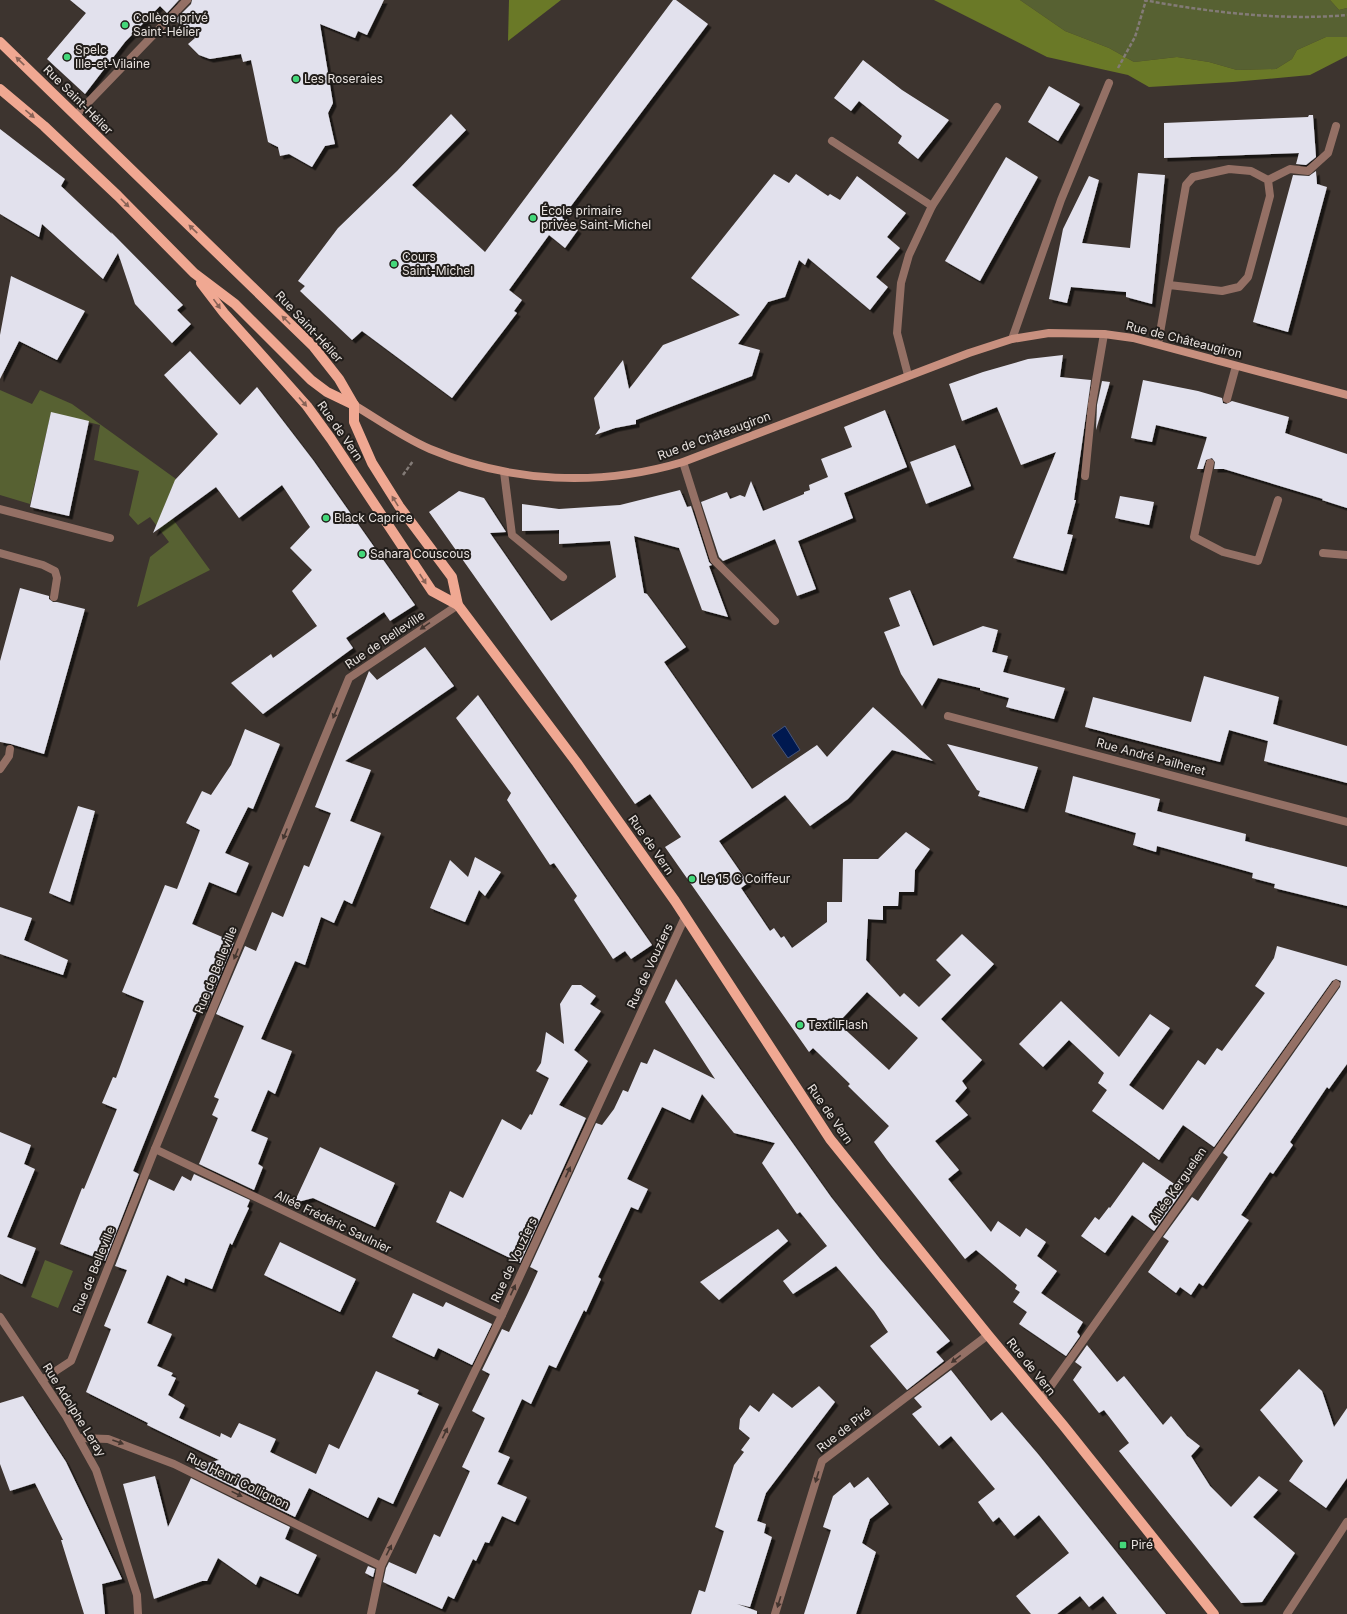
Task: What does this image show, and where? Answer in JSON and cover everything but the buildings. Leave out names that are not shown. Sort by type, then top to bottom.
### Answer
[{"type":"main road","name":"Rue Saint-Hélier","points":[[0,42],[76,115],[97,138],[313,346],[339,379],[354,405]]},
{"type":"main road","points":[[0,89],[44,126],[106,185],[194,273],[235,304],[311,380],[327,392],[354,405]]},
{"type":"main road","name":"Rue de Vern","points":[[194,273],[224,313],[307,406],[331,439],[432,591],[458,605],[577,763],[685,917],[830,1139],[1041,1400],[1063,1424],[1214,1614]]},
{"type":"main road","name":"Rue de Châteaugiron","points":[[354,405],[429,449],[478,466],[541,478],[574,479],[614,477],[653,471],[683,462],[908,375],[1012,339],[1049,333],[1104,334],[1133,338],[1347,395]]},
{"type":"main road","name":"Rue de Vern","points":[[354,405],[354,422],[372,463],[399,506],[452,576],[458,605]]},
{"type":"street","points":[[76,115],[187,0]]},
{"type":"street","points":[[1012,339],[1061,200],[1110,83]]},
{"type":"street","points":[[908,375],[897,333],[901,283],[909,254],[932,206],[997,107]]},
{"type":"street","points":[[1268,180],[1290,169],[1308,171],[1328,153],[1336,126]]},
{"type":"street","points":[[832,141],[932,206]]},
{"type":"street","points":[[1158,344],[1186,185],[1193,177],[1229,169],[1251,171],[1268,180]]},
{"type":"street","points":[[1169,285],[1222,291],[1239,287],[1248,277],[1270,196],[1268,180]]},
{"type":"street","points":[[1085,476],[1092,404],[1104,334]]},
{"type":"street","points":[[1227,400],[1236,366]]},
{"type":"street","points":[[683,462],[714,560],[775,621]]},
{"type":"street","points":[[1210,463],[1194,538],[1223,552],[1258,561],[1278,500]]},
{"type":"street","points":[[504,472],[512,535],[563,577]]},
{"type":"street","points":[[0,509],[110,538]]},
{"type":"street","points":[[0,553],[43,565],[55,571],[57,578],[54,597]]},
{"type":"street","points":[[1323,553],[1347,555]]},
{"type":"street","name":"Rue de Belleville","points":[[42,1380],[71,1361],[155,1150],[349,678],[458,605]]},
{"type":"street","name":"Rue André Pailheret","points":[[948,716],[1347,822]]},
{"type":"street","points":[[0,769],[9,756],[10,749]]},
{"type":"street","name":"Rue de Vouziers","points":[[370,1614],[380,1566],[502,1315],[685,917]]},
{"type":"street","name":"Allée Kerguelen","points":[[1041,1400],[1336,984]]},
{"type":"street","name":"Allée Frédéric Saulnier","points":[[155,1150],[502,1315]]},
{"type":"street","name":"Rue Adolphe Leray","points":[[0,1317],[79,1438],[96,1470],[136,1595],[138,1614]]},
{"type":"street","name":"Rue de Piré","points":[[775,1614],[822,1461],[988,1335]]},
{"type":"street","name":"Rue Henri Collignon","points":[[79,1438],[108,1439],[174,1464],[380,1566]]},
{"type":"street","points":[[1287,1614],[1347,1522]]},
{"type":"path","points":[[1110,83],[1135,37],[1145,0],[1206,9],[1268,15],[1322,17],[1347,15]]},
{"type":"path","points":[[402,478],[410,464]]},
{"type":"green space","points":[[509,0],[561,0],[508,41]]},
{"type":"green space","points":[[934,0],[1020,0],[1065,31],[1109,48],[1134,62],[1177,57],[1209,62],[1237,70],[1276,69],[1292,59],[1297,50],[1326,37],[1347,37],[1347,56],[1310,75],[1233,82],[1149,87],[1128,75],[1047,57]]},
{"type":"green space","points":[[1020,0],[1330,0],[1339,10],[1347,8],[1347,37],[1326,37],[1297,50],[1292,59],[1276,69],[1237,70],[1209,62],[1177,57],[1134,62],[1109,48],[1065,31]]},
{"type":"green space","points":[[1330,0],[1347,0],[1347,8],[1339,10]]},
{"type":"green space","points":[[0,390],[32,404],[40,390],[72,404],[176,479],[164,507],[210,570],[137,607],[150,557],[169,542],[150,517],[138,525],[129,515],[139,471],[94,460],[100,425],[51,413],[30,504],[0,495]]},
{"type":"green space","points":[[45,1260],[73,1271],[58,1308],[31,1297]]},
{"type":"water","points":[[785,726],[800,750],[788,758],[772,735]]},
{"type":"place","name":"Collège privé Saint-Hélier","points":[[125,25]]},
{"type":"place","name":"Spelc Ille-et-Vilaine","points":[[67,57]]},
{"type":"place","name":"Les Roseraies","points":[[296,79]]},
{"type":"place","name":"École primaire privée Saint-Michel","points":[[533,218]]},
{"type":"place","name":"Cours Saint-Michel","points":[[394,264]]},
{"type":"place","name":"Black Caprice","points":[[326,518]]},
{"type":"place","name":"Sahara Couscous","points":[[362,554]]},
{"type":"place","name":"Le 15 C Coiffeur","points":[[692,879]]},
{"type":"place","name":"TextilFlash","points":[[800,1025]]},
{"type":"place","name":"Piré","points":[[1123,1545]]}]
